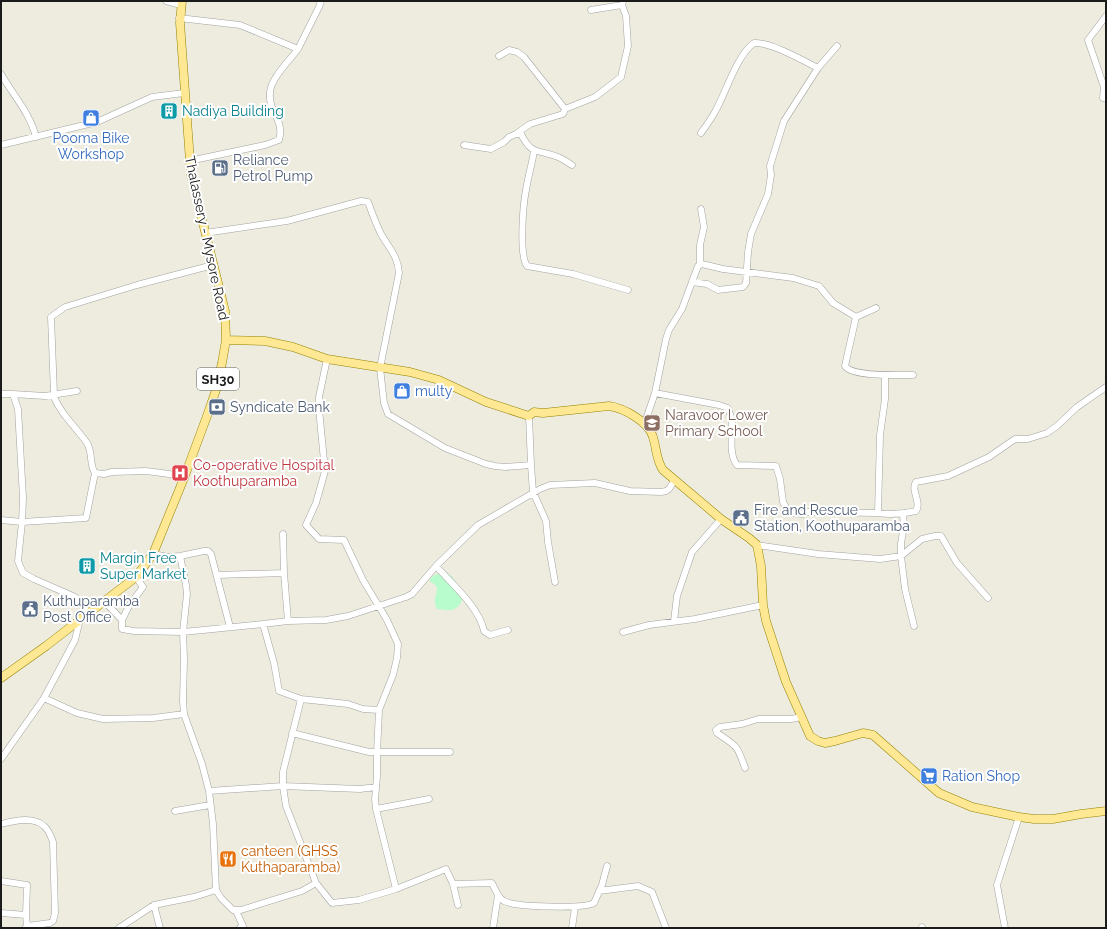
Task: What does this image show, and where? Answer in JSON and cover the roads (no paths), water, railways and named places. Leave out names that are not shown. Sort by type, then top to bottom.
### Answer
[{"type":"main road","name":"Thalassery - Mysore Road","points":[[1,678],[46,646],[136,577],[153,554],[184,478],[216,390],[226,340],[225,311],[205,233],[189,161],[180,18],[181,3]]},
{"type":"main road","points":[[226,340],[265,340],[293,347],[327,359],[410,372],[439,380],[486,402],[529,416],[534,412],[543,413],[609,406],[618,407],[626,411],[650,429],[653,436],[658,463],[663,470],[674,481],[721,519],[757,545],[761,566],[762,605],[786,682],[810,736],[825,743],[862,733],[873,734],[939,793],[972,807],[1019,817],[1053,818],[1106,811]]},
{"type":"street","points":[[166,1],[181,3]]},
{"type":"street","points":[[189,161],[265,145],[279,140],[282,132],[280,123],[272,107],[270,93],[273,82],[298,49],[319,7],[320,1]]},
{"type":"street","points":[[464,145],[491,149],[530,124],[563,114],[565,109],[595,97],[622,77],[628,46],[626,16],[622,3],[591,10]]},
{"type":"street","points":[[1106,16],[1088,40],[1104,87],[1103,98],[1106,99]]},
{"type":"street","points":[[180,18],[240,25],[256,30],[298,49]]},
{"type":"street","points":[[701,133],[716,110],[734,71],[747,49],[754,43],[770,46],[818,68]]},
{"type":"street","points":[[692,282],[707,284],[718,290],[743,287],[746,281],[751,234],[768,194],[771,175],[770,166],[784,121],[818,68],[837,46]]},
{"type":"street","points":[[499,56],[509,50],[521,54],[565,109]]},
{"type":"street","points":[[1,74],[27,115],[34,128],[36,137]]},
{"type":"street","points":[[1,145],[96,122],[152,97],[184,93]]},
{"type":"street","points":[[516,134],[521,134],[526,144],[534,151],[558,157],[572,165]]},
{"type":"street","points":[[534,151],[526,190],[522,248],[524,263],[527,266],[573,274],[628,290]]},
{"type":"street","points":[[205,233],[287,221],[361,201],[368,202],[381,233],[391,248],[399,265],[399,273],[380,368],[384,403],[388,414],[445,448],[486,464],[505,467],[531,465]]},
{"type":"street","points":[[644,425],[655,393],[669,330],[682,309],[700,264],[700,245],[704,227],[701,209]]},
{"type":"street","points":[[700,264],[793,278],[819,286],[833,303],[856,316]]},
{"type":"street","points":[[1,520],[22,522],[86,518],[95,473],[92,467],[88,444],[67,419],[58,405],[54,394],[51,317],[64,307],[137,285],[213,265]]},
{"type":"street","points":[[856,316],[876,308]]},
{"type":"street","points":[[856,316],[845,366],[855,372],[885,375],[912,374]]},
{"type":"street","points":[[327,359],[319,397],[325,472],[316,503],[306,525],[319,539],[344,540],[363,580],[380,606],[398,644],[397,658],[393,675],[379,710],[377,753],[378,777],[376,787],[376,809],[396,889]]},
{"type":"street","points":[[878,513],[880,435],[885,399],[885,375]]},
{"type":"street","points":[[655,393],[728,408],[732,418],[732,447],[735,462],[737,465],[743,466],[776,466],[780,479],[783,502],[789,513],[903,514],[916,511],[918,508],[914,484],[916,482],[948,476],[989,457],[1016,439],[1028,438],[1047,432],[1058,426],[1077,406],[1106,388]]},
{"type":"street","points":[[1,394],[44,396],[77,391]]},
{"type":"street","points":[[13,394],[18,409],[23,498],[18,561],[23,572],[34,579],[75,597],[88,613]]},
{"type":"street","points":[[529,416],[533,492],[546,521],[555,582]]},
{"type":"street","points":[[95,473],[104,474],[112,472],[146,471],[169,474],[184,478]]},
{"type":"street","points":[[136,577],[143,587],[129,606],[122,620],[122,629],[134,631],[183,632],[288,621],[326,620],[348,616],[412,594],[436,566],[478,525],[533,492],[550,486],[595,483],[630,491],[661,492],[666,491],[674,481]]},
{"type":"street","points":[[903,514],[904,526],[901,543],[901,556],[905,589],[914,626]]},
{"type":"street","points":[[674,621],[677,596],[692,552],[721,519]]},
{"type":"street","points":[[283,534],[284,573],[288,621]]},
{"type":"street","points":[[757,545],[818,554],[880,559],[901,556],[922,539],[941,536],[957,563],[988,598]]},
{"type":"street","points":[[153,554],[168,557],[208,551],[211,554],[230,627]]},
{"type":"street","points":[[180,556],[187,594],[183,632],[184,714],[202,764],[208,791],[212,824],[216,890],[220,898],[229,907],[236,911],[243,926],[240,928]]},
{"type":"street","points":[[436,566],[474,608],[483,625],[484,631],[490,635],[508,630]]},
{"type":"street","points":[[217,575],[284,573]]},
{"type":"street","points":[[104,601],[122,620]]},
{"type":"street","points":[[623,632],[649,624],[695,619],[762,605]]},
{"type":"street","points":[[1,759],[44,698],[75,640],[80,619]]},
{"type":"street","points":[[263,624],[274,663],[279,691],[301,699],[348,704],[363,709],[379,710]]},
{"type":"street","points":[[44,698],[85,716],[103,719],[153,718],[184,714]]},
{"type":"street","points":[[301,699],[282,772],[283,786],[286,806],[316,883],[332,903],[359,900],[396,889],[446,869],[454,884],[458,905]]},
{"type":"street","points":[[745,768],[738,747],[731,741],[717,734],[716,730],[758,719],[791,719],[802,717]]},
{"type":"street","points":[[292,734],[377,753],[450,752]]},
{"type":"street","points":[[208,791],[283,786],[360,789],[376,787]]},
{"type":"street","points":[[376,809],[429,799]]},
{"type":"street","points":[[176,810],[210,805]]},
{"type":"street","points":[[1005,928],[998,885],[1019,817]]},
{"type":"street","points":[[1,824],[12,821],[34,821],[44,825],[49,832],[54,842],[55,913],[53,921],[50,923],[26,927],[27,885],[1,881]]},
{"type":"street","points":[[454,884],[492,883],[498,895],[504,901],[527,905],[575,907],[592,905],[594,903],[607,866]]},
{"type":"street","points":[[236,911],[302,891],[316,883]]},
{"type":"street","points":[[599,891],[638,886],[652,892],[666,928]]},
{"type":"street","points":[[119,928],[154,905],[194,897],[216,890]]},
{"type":"street","points":[[493,928],[498,895]]},
{"type":"street","points":[[154,905],[160,928]]},
{"type":"street","points":[[572,928],[575,907]]},
{"type":"street","points":[[1,913],[26,915]]},
{"type":"place","name":"Nadiya Building","points":[[169,111]]},
{"type":"place","name":"Pooma Bike Workshop","points":[[91,118]]},
{"type":"place","name":"Reliance Petrol Pump","points":[[220,168]]},
{"type":"place","name":"multy","points":[[402,391]]},
{"type":"place","name":"Syndicate Bank","points":[[217,407]]},
{"type":"place","name":"Naravoor Lower Primary School","points":[[652,423]]},
{"type":"place","name":"Co-operative Hospital Koothuparamba","points":[[180,473]]},
{"type":"place","name":"Fire and Rescue Station, Koothuparamba","points":[[741,518]]},
{"type":"place","name":"Margin Free Super Market","points":[[87,566]]},
{"type":"place","name":"Kuthuparamba Post Office","points":[[30,609]]},
{"type":"place","name":"Ration Shop","points":[[929,776]]},
{"type":"place","name":"canteen (GHSS Kuthaparamba)","points":[[228,859]]}]
